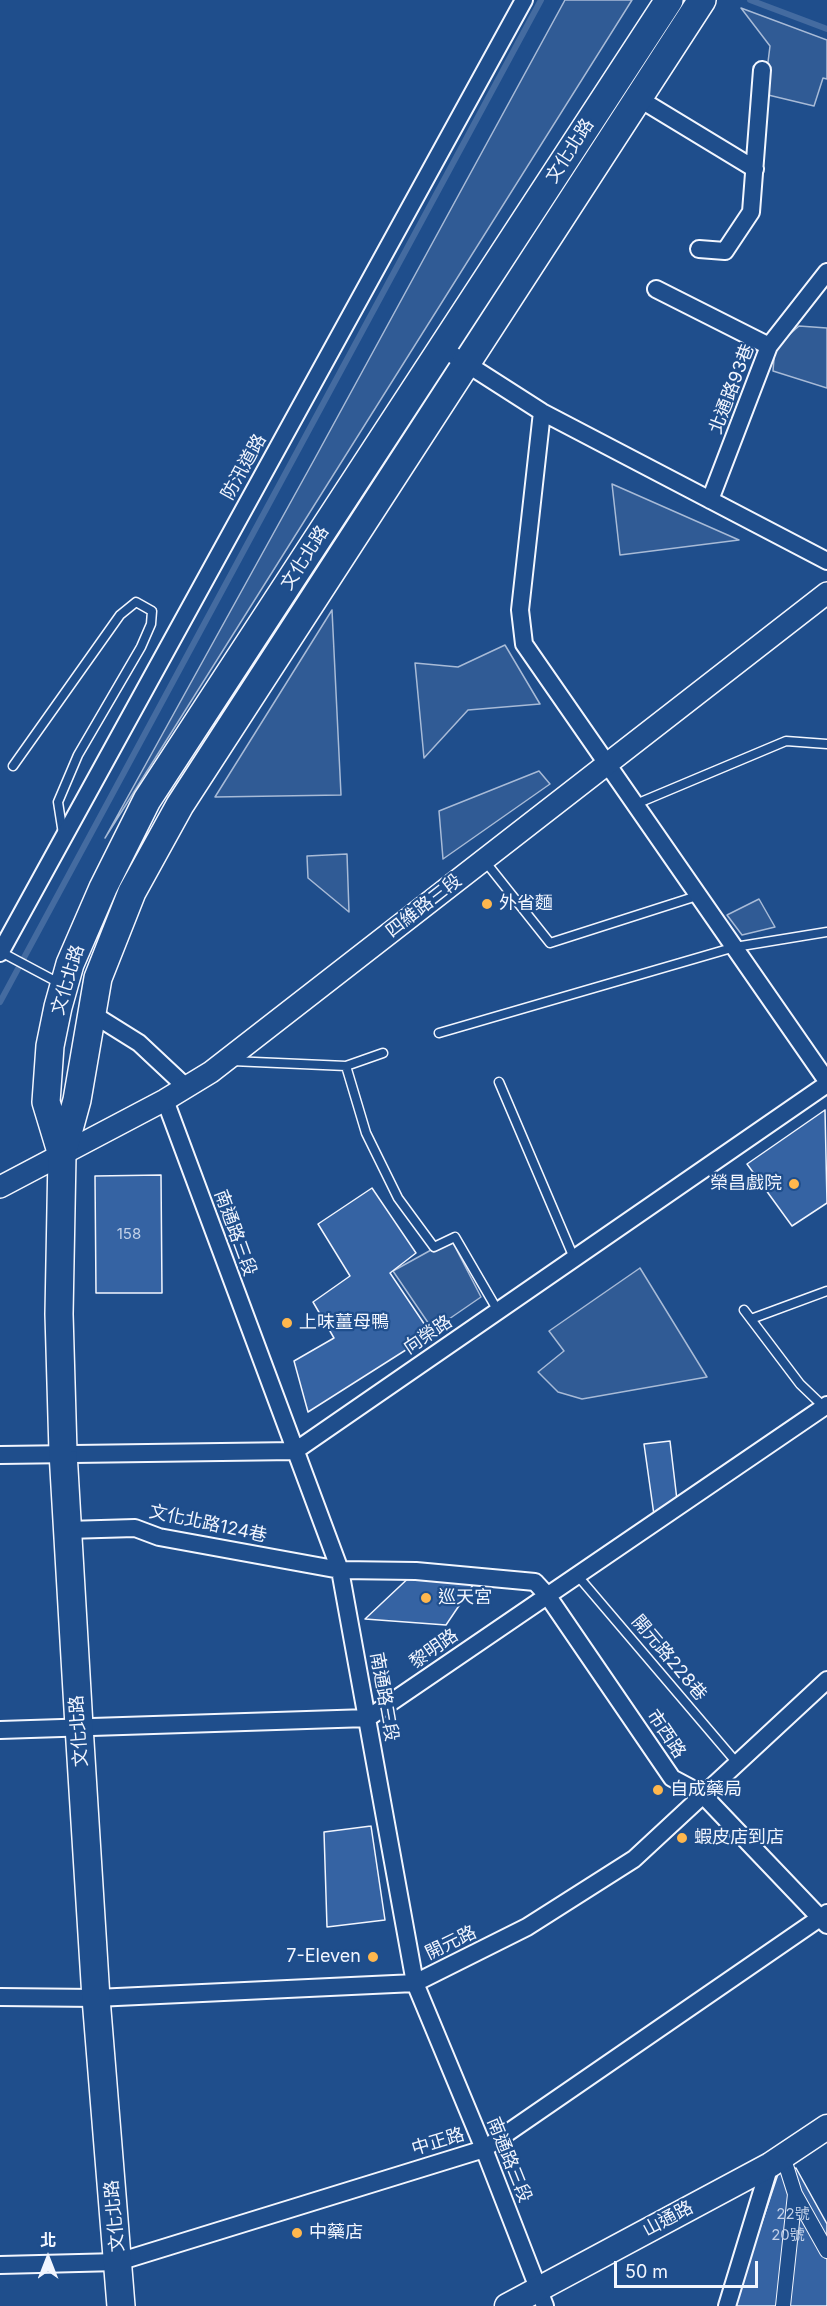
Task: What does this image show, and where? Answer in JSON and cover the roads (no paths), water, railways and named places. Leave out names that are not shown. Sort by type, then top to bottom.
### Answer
[{"type":"main road","name":"文化北路","points":[[62,1155],[46,1102],[50,1046],[64,986],[70,964],[103,888],[147,800],[669,0]]},
{"type":"main road","name":"文化北路","points":[[121,2306],[96,1998],[79,1726],[63,1452],[59,1314],[62,1155],[77,1100],[98,978],[116,927],[180,805],[702,0]]},
{"type":"main road","name":"山通路","points":[[507,2306],[541,2297],[777,2160],[827,2127]]},
{"type":"street","name":"防汛道路","points":[[0,953],[524,0]]},
{"type":"street","points":[[699,249],[725,251],[752,212],[762,70]]},
{"type":"street","points":[[638,98],[755,169]]},
{"type":"street","name":"北通路93巷","points":[[710,500],[769,346],[827,272]]},
{"type":"street","points":[[656,289],[769,346]]},
{"type":"street","points":[[442,348],[542,412],[827,561]]},
{"type":"street","points":[[542,412],[520,610],[524,644],[700,895],[827,1083]]},
{"type":"street","name":"四維路三段","points":[[0,1187],[165,1100],[224,1061],[827,593]]},
{"type":"street","points":[[91,1013],[140,1043],[186,1087]]},
{"type":"street","name":"向榮路","points":[[295,1451],[827,1083]]},
{"type":"street","name":"南通路三段","points":[[165,1100],[340,1570],[415,1983],[484,2149],[541,2297]]},
{"type":"street","name":"黎明路","points":[[368,1718],[826,1406]]},
{"type":"street","points":[[0,1455],[63,1452],[295,1451]]},
{"type":"street","name":"文化北路124巷","points":[[67,1530],[135,1528],[159,1537],[340,1570],[416,1570],[535,1582],[546,1595]]},
{"type":"street","name":"市西路","points":[[546,1595],[672,1778],[702,1794],[825,1918]]},
{"type":"street","name":"開元路","points":[[0,1998],[96,1998],[415,1983],[527,1927],[634,1859],[827,1680]]},
{"type":"street","points":[[0,1730],[368,1718]]},
{"type":"street","name":"中正路","points":[[0,2265],[118,2262],[484,2149],[825,1918]]},
{"type":"street","points":[[777,2160],[827,2251]]},
{"type":"street","points":[[728,2306],[777,2160]]},
{"type":"street","points":[[783,2306],[795,2194]]},
{"type":"lane","points":[[13,766],[120,615],[136,602],[152,611],[151,624],[141,647],[78,755],[58,802],[63,837]]},
{"type":"lane","points":[[636,804],[786,741],[827,744]]},
{"type":"lane","points":[[483,860],[550,943],[700,895]]},
{"type":"lane","points":[[439,1034],[735,947],[827,932]]},
{"type":"lane","points":[[0,953],[64,986]]},
{"type":"lane","points":[[224,1061],[346,1066],[382,1053]]},
{"type":"lane","points":[[346,1066],[366,1133],[398,1198],[434,1247],[455,1237],[498,1311]]},
{"type":"lane","points":[[499,1082],[574,1258]]},
{"type":"lane","points":[[751,1319],[827,1291]]},
{"type":"lane","points":[[744,1310],[800,1384],[826,1406]]},
{"type":"lane","name":"開元路228巷","points":[[576,1575],[736,1763]]},
{"type":"waterway","points":[[0,1002],[541,0]]},
{"type":"waterway","points":[[750,0],[827,29]]},
{"type":"place","name":"外省麵","points":[[487,904]]},
{"type":"place","name":"榮昌戲院","points":[[794,1184]]},
{"type":"place","name":"上味薑母鴨","points":[[287,1323]]},
{"type":"place","name":"巡天宮","points":[[426,1598]]},
{"type":"place","name":"自成藥局","points":[[658,1790]]},
{"type":"place","name":"蝦皮店到店","points":[[682,1838]]},
{"type":"place","name":"7-Eleven","points":[[373,1957]]},
{"type":"place","name":"中藥店","points":[[297,2233]]}]
